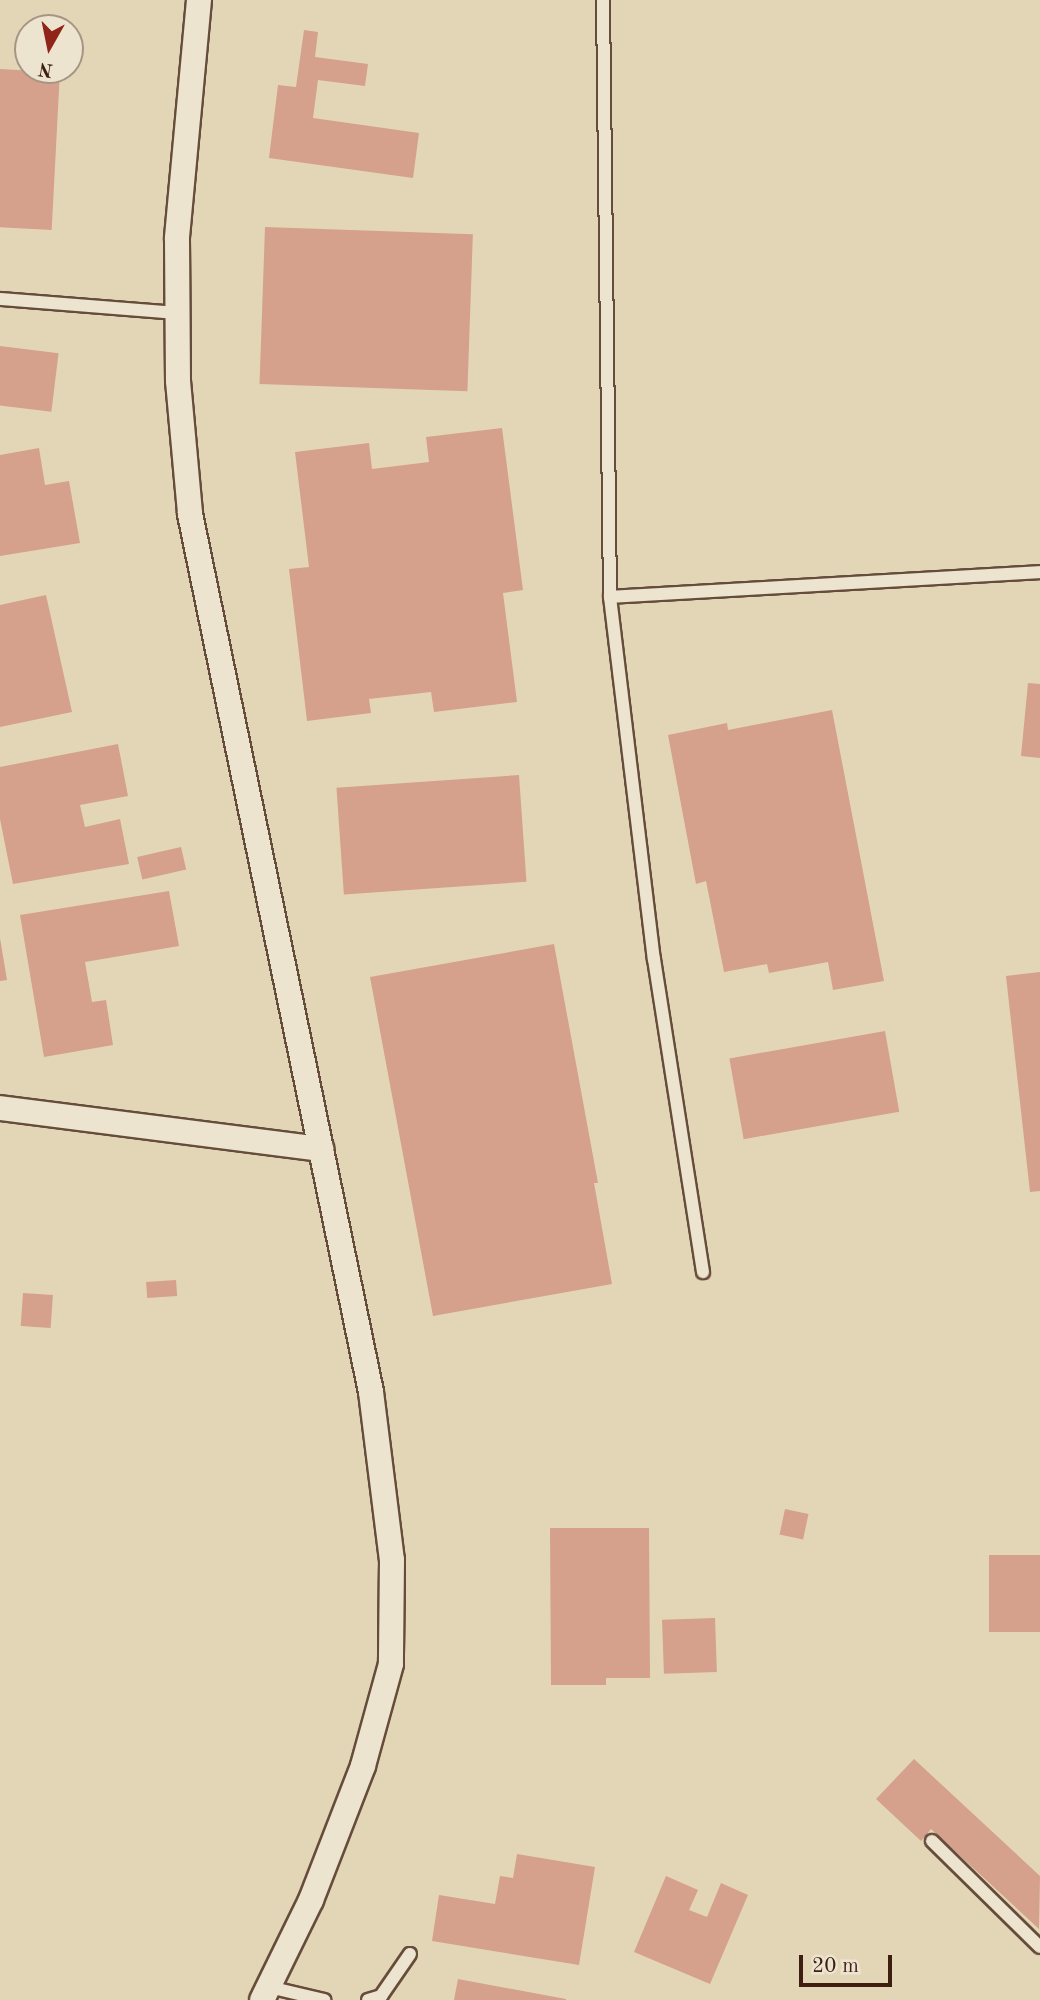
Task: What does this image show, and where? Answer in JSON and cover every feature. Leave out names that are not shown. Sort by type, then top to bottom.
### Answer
[{"type":"street","points":[[199,0],[177,239],[178,382],[190,514],[371,1392],[392,1560],[391,1664],[363,1766],[311,1900],[265,1994]]},
{"type":"street","points":[[0,1108],[321,1149]]},
{"type":"lane","points":[[603,0],[610,597],[654,959],[703,1272]]},
{"type":"lane","points":[[0,299],[177,313]]},
{"type":"lane","points":[[610,597],[1040,572]]},
{"type":"lane","points":[[932,1841],[1040,1947]]},
{"type":"lane","points":[[368,2000],[381,1996],[410,1954]]},
{"type":"lane","points":[[265,1994],[324,2000]]},
{"type":"building","points":[[304,30],[318,32],[315,57],[368,64],[365,86],[318,80],[313,118],[419,133],[413,178],[269,158],[278,85],[296,87]]},
{"type":"building","points":[[0,69],[14,70],[14,84],[59,84],[52,230],[0,227]]},
{"type":"building","points":[[265,227],[473,234],[467,391],[260,384]]},
{"type":"building","points":[[0,346],[59,353],[51,412],[0,405]]},
{"type":"building","points":[[502,428],[523,590],[503,593],[517,702],[434,712],[431,692],[369,699],[371,713],[307,721],[289,569],[309,567],[295,452],[369,443],[372,469],[429,462],[426,437]]},
{"type":"building","points":[[39,448],[45,485],[69,481],[80,543],[0,556],[0,455]]},
{"type":"building","points":[[46,595],[72,712],[0,727],[0,605]]},
{"type":"building","points":[[1028,683],[1040,684],[1040,758],[1021,756]]},
{"type":"building","points":[[832,710],[884,981],[833,990],[828,962],[769,973],[767,964],[724,972],[706,881],[696,884],[668,735],[727,723],[728,730]]},
{"type":"building","points":[[118,744],[128,796],[80,805],[85,827],[120,819],[129,864],[13,884],[0,819],[0,767]]},
{"type":"building","points":[[519,775],[526,882],[344,895],[336,788]]},
{"type":"building","points":[[181,847],[186,869],[142,880],[137,857]]},
{"type":"building","points":[[169,891],[179,946],[85,962],[92,1002],[106,1000],[113,1045],[44,1057],[20,915]]},
{"type":"building","points":[[0,938],[7,980],[0,981]]},
{"type":"building","points":[[554,944],[598,1183],[594,1183],[612,1284],[433,1316],[370,977]]},
{"type":"building","points":[[1040,972],[1040,1191],[1030,1192],[1006,976]]},
{"type":"building","points":[[885,1031],[899,1112],[744,1139],[729,1058]]},
{"type":"building","points":[[176,1280],[177,1296],[147,1298],[146,1282]]},
{"type":"building","points":[[23,1293],[53,1295],[51,1328],[21,1326]]},
{"type":"building","points":[[785,1509],[808,1514],[803,1539],[780,1534]]},
{"type":"building","points":[[550,1528],[649,1528],[650,1678],[606,1678],[606,1685],[551,1685]]},
{"type":"building","points":[[989,1555],[1040,1555],[1040,1632],[989,1632]]},
{"type":"building","points":[[715,1618],[717,1672],[664,1674],[662,1620]]},
{"type":"building","points":[[914,1759],[1040,1876],[1039,1929],[931,1829],[921,1841],[876,1799]]},
{"type":"building","points":[[517,1854],[595,1867],[579,1965],[432,1941],[439,1895],[495,1904],[500,1876],[513,1878]]},
{"type":"building","points":[[666,1876],[698,1890],[689,1910],[707,1917],[721,1883],[748,1895],[710,1984],[634,1952]]},
{"type":"building","points":[[458,1979],[566,1999],[566,2000],[454,2000]]}]
